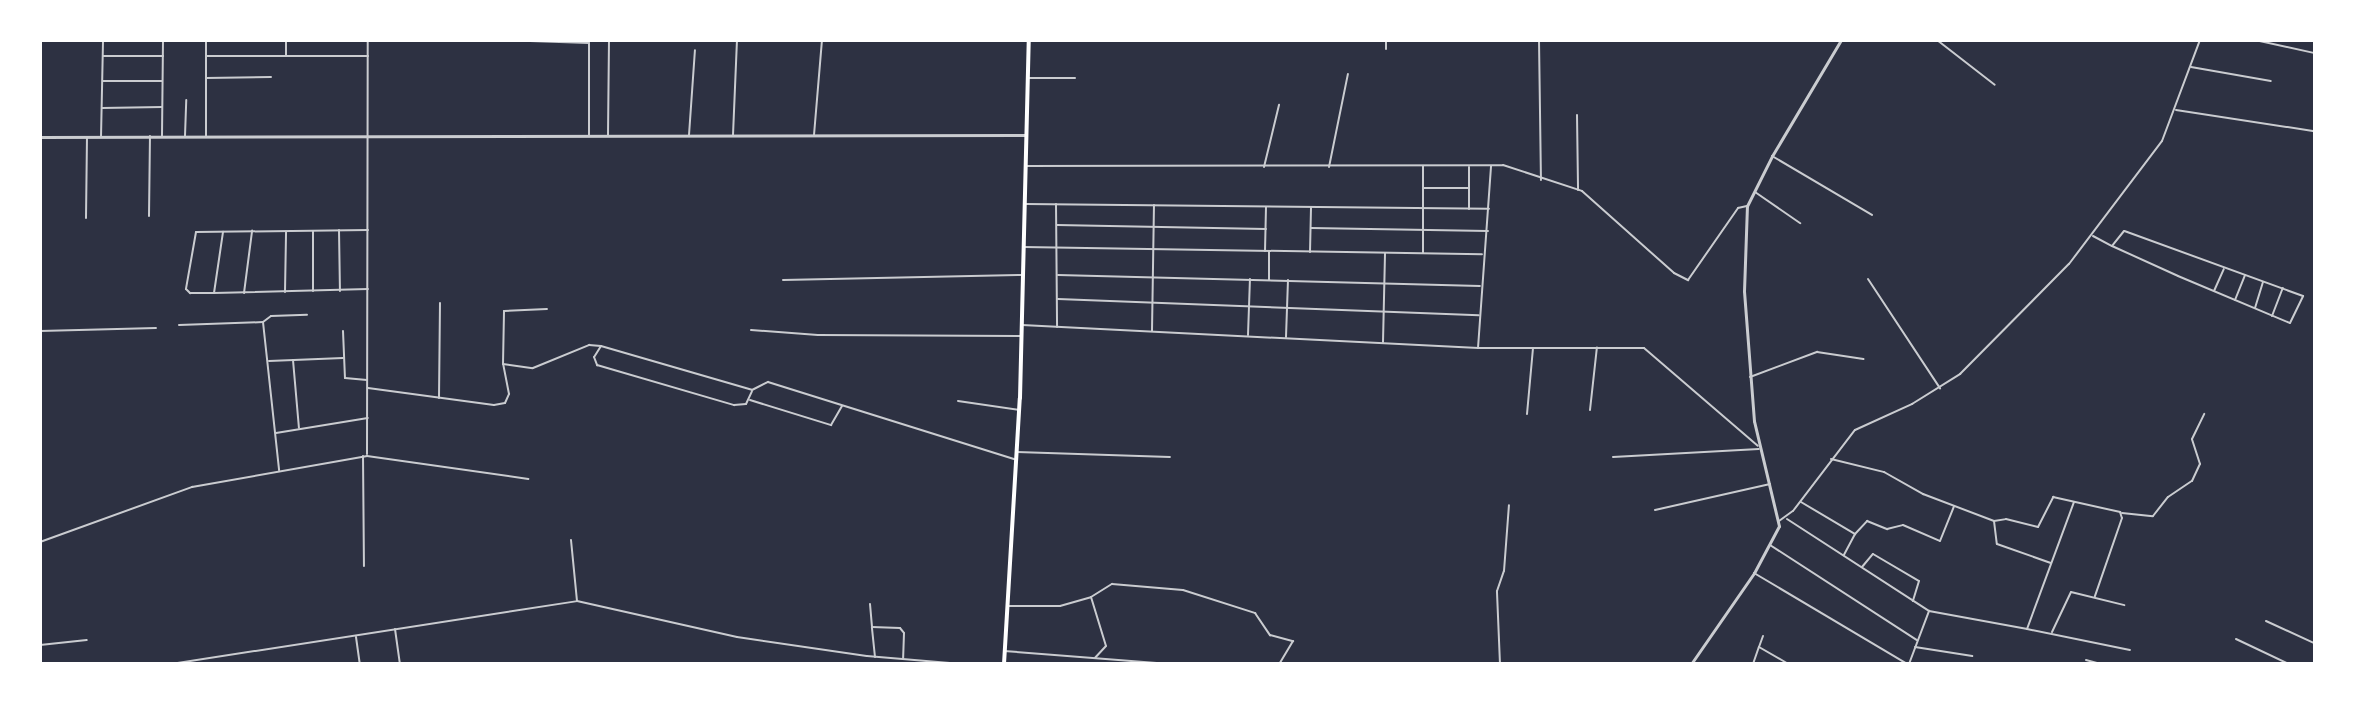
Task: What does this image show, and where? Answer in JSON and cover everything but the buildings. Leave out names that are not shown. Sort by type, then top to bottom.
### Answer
[{"type":"main road","points":[[1004,663],[1017,460],[1022,336],[1029,40]]},
{"type":"street","points":[[101,137],[103,40]]},
{"type":"street","points":[[162,136],[163,40]]},
{"type":"street","points":[[206,40],[206,136]]},
{"type":"street","points":[[285,55],[286,40]]},
{"type":"street","points":[[364,566],[365,456],[369,418],[368,40]]},
{"type":"street","points":[[497,40],[582,41],[590,46],[589,135]]},
{"type":"street","points":[[609,40],[609,135]]},
{"type":"street","points":[[733,135],[737,40]]},
{"type":"street","points":[[814,135],[822,40]]},
{"type":"street","points":[[1386,40],[1386,49]]},
{"type":"street","points":[[1539,40],[1541,180]]},
{"type":"street","points":[[1692,663],[1754,573],[1770,545],[1779,521],[1758,447],[1750,377],[1743,250],[1747,206],[1772,156],[1841,40]]},
{"type":"street","points":[[1937,40],[1995,85]]},
{"type":"street","points":[[1779,521],[1786,519],[1801,502],[1831,459],[1855,430],[1940,387],[1960,374],[2044,292],[2092,236],[2162,141],[2176,110],[2200,40]]},
{"type":"street","points":[[2255,40],[2314,53]]},
{"type":"street","points":[[689,135],[695,50]]},
{"type":"street","points":[[103,56],[163,56]]},
{"type":"street","points":[[206,56],[368,56]]},
{"type":"street","points":[[2191,67],[2271,81]]},
{"type":"street","points":[[1329,167],[1348,74]]},
{"type":"street","points":[[206,78],[271,77]]},
{"type":"street","points":[[1028,78],[1075,78]]},
{"type":"street","points":[[103,81],[162,81]]},
{"type":"street","points":[[185,136],[186,100]]},
{"type":"street","points":[[1263,167],[1279,105]]},
{"type":"street","points":[[102,108],[162,107]]},
{"type":"street","points":[[2176,110],[2314,131]]},
{"type":"street","points":[[1577,115],[1578,190]]},
{"type":"street","points":[[40,137],[1026,135]]},
{"type":"street","points":[[149,216],[150,136]]},
{"type":"street","points":[[86,219],[87,137]]},
{"type":"street","points":[[1772,156],[1872,215]]},
{"type":"street","points":[[1423,165],[1423,253]]},
{"type":"street","points":[[1478,348],[1482,254],[1488,231],[1491,165]]},
{"type":"street","points":[[1026,166],[1507,166],[1541,180],[1578,190],[1674,273],[1689,280],[1738,208],[1747,206]]},
{"type":"street","points":[[1469,166],[1469,209]]},
{"type":"street","points":[[1423,188],[1469,188]]},
{"type":"street","points":[[1753,191],[1800,223]]},
{"type":"street","points":[[1025,204],[1489,209]]},
{"type":"street","points":[[1056,204],[1057,327]]},
{"type":"street","points":[[1152,331],[1154,205]]},
{"type":"street","points":[[1266,207],[1269,280]]},
{"type":"street","points":[[1310,252],[1311,207]]},
{"type":"street","points":[[1057,225],[1266,229]]},
{"type":"street","points":[[1311,228],[1488,231]]},
{"type":"street","points":[[339,230],[340,291]]},
{"type":"street","points":[[368,230],[193,234],[186,291],[244,293],[368,289]]},
{"type":"street","points":[[244,293],[252,231]]},
{"type":"street","points":[[313,231],[313,291]]},
{"type":"street","points":[[2092,236],[2112,246],[2254,309],[2293,322],[2303,295],[2224,269],[2122,231],[2112,246]]},
{"type":"street","points":[[214,293],[223,232]]},
{"type":"street","points":[[285,292],[286,232]]},
{"type":"street","points":[[1024,246],[1482,254]]},
{"type":"street","points":[[1383,342],[1385,253]]},
{"type":"street","points":[[2214,291],[2224,269]]},
{"type":"street","points":[[783,280],[1023,275]]},
{"type":"street","points":[[1058,275],[1480,286]]},
{"type":"street","points":[[2235,300],[2245,275]]},
{"type":"street","points":[[1248,335],[1250,279]]},
{"type":"street","points":[[1868,279],[1940,387]]},
{"type":"street","points":[[1286,337],[1288,280]]},
{"type":"street","points":[[2254,309],[2263,282]]},
{"type":"street","points":[[2272,316],[2283,288]]},
{"type":"street","points":[[1058,299],[1479,315]]},
{"type":"street","points":[[439,398],[440,303]]},
{"type":"street","points":[[368,388],[439,398],[505,403],[509,394],[503,364],[504,311],[546,309]]},
{"type":"street","points":[[179,325],[263,322],[271,316],[307,315]]},
{"type":"street","points":[[263,322],[279,470]]},
{"type":"street","points":[[1022,325],[1478,348],[1635,346],[1653,353],[1758,447]]},
{"type":"street","points":[[40,331],[156,328]]},
{"type":"street","points":[[751,330],[818,335],[1022,336]]},
{"type":"street","points":[[343,331],[343,358],[347,380],[368,380]]},
{"type":"street","points":[[503,364],[533,368],[589,345],[601,346],[752,390],[766,382],[1017,460]]},
{"type":"street","points":[[601,346],[594,357],[597,365],[734,405],[750,400],[831,424],[842,406]]},
{"type":"street","points":[[1590,410],[1597,347]]},
{"type":"street","points":[[1527,414],[1533,348]]},
{"type":"street","points":[[1750,377],[1817,352],[1863,359]]},
{"type":"street","points":[[269,361],[343,358]]},
{"type":"street","points":[[293,360],[299,428]]},
{"type":"street","points":[[750,400],[752,390]]},
{"type":"street","points":[[958,401],[1019,410]]},
{"type":"street","points":[[1831,459],[1884,472],[1954,507],[1994,521],[2006,519],[2037,527],[2052,497],[2121,513],[2153,516],[2168,497],[2192,481],[2200,464],[2193,439],[2204,414]]},
{"type":"street","points":[[276,433],[369,418]]},
{"type":"street","points":[[1613,457],[1758,447]]},
{"type":"street","points":[[1017,452],[1170,457]]},
{"type":"street","points":[[40,542],[192,487],[365,456],[528,479]]},
{"type":"street","points":[[1655,510],[1770,484]]},
{"type":"street","points":[[1801,502],[1855,534]]},
{"type":"street","points":[[2027,629],[2074,502]]},
{"type":"street","points":[[1500,663],[1497,591],[1504,571],[1509,505]]},
{"type":"street","points":[[1844,556],[1855,534],[1867,521],[1887,530],[1904,525],[1940,541],[1954,507]]},
{"type":"street","points":[[2095,596],[2121,513]]},
{"type":"street","points":[[1786,519],[1929,611],[2052,632],[2130,650]]},
{"type":"street","points":[[1994,521],[1996,544],[2051,563]]},
{"type":"street","points":[[571,540],[577,601]]},
{"type":"street","points":[[1770,545],[1917,640]]},
{"type":"street","points":[[1862,567],[1874,554],[1919,581],[1913,601]]},
{"type":"street","points":[[1754,573],[1908,663],[1929,611]]},
{"type":"street","points":[[1007,606],[1046,608],[1091,597],[1112,584],[1166,587],[1255,613],[1270,635],[1293,641],[1279,663]]},
{"type":"street","points":[[2052,632],[2072,592],[2124,605]]},
{"type":"street","points":[[1091,597],[1106,646],[1095,658]]},
{"type":"street","points":[[171,663],[577,601],[671,624],[875,657],[962,663]]},
{"type":"street","points":[[870,604],[875,657]]},
{"type":"street","points":[[2266,621],[2314,643]]},
{"type":"street","points":[[872,627],[903,630],[903,659]]},
{"type":"street","points":[[395,629],[400,663]]},
{"type":"street","points":[[356,636],[360,663]]},
{"type":"street","points":[[1753,663],[1763,636]]},
{"type":"street","points":[[2236,639],[2289,663]]},
{"type":"street","points":[[40,645],[87,640]]},
{"type":"street","points":[[1759,647],[1789,663]]},
{"type":"street","points":[[1915,647],[1972,656]]},
{"type":"street","points":[[1004,651],[1169,663]]},
{"type":"street","points":[[2086,660],[2100,663]]}]
